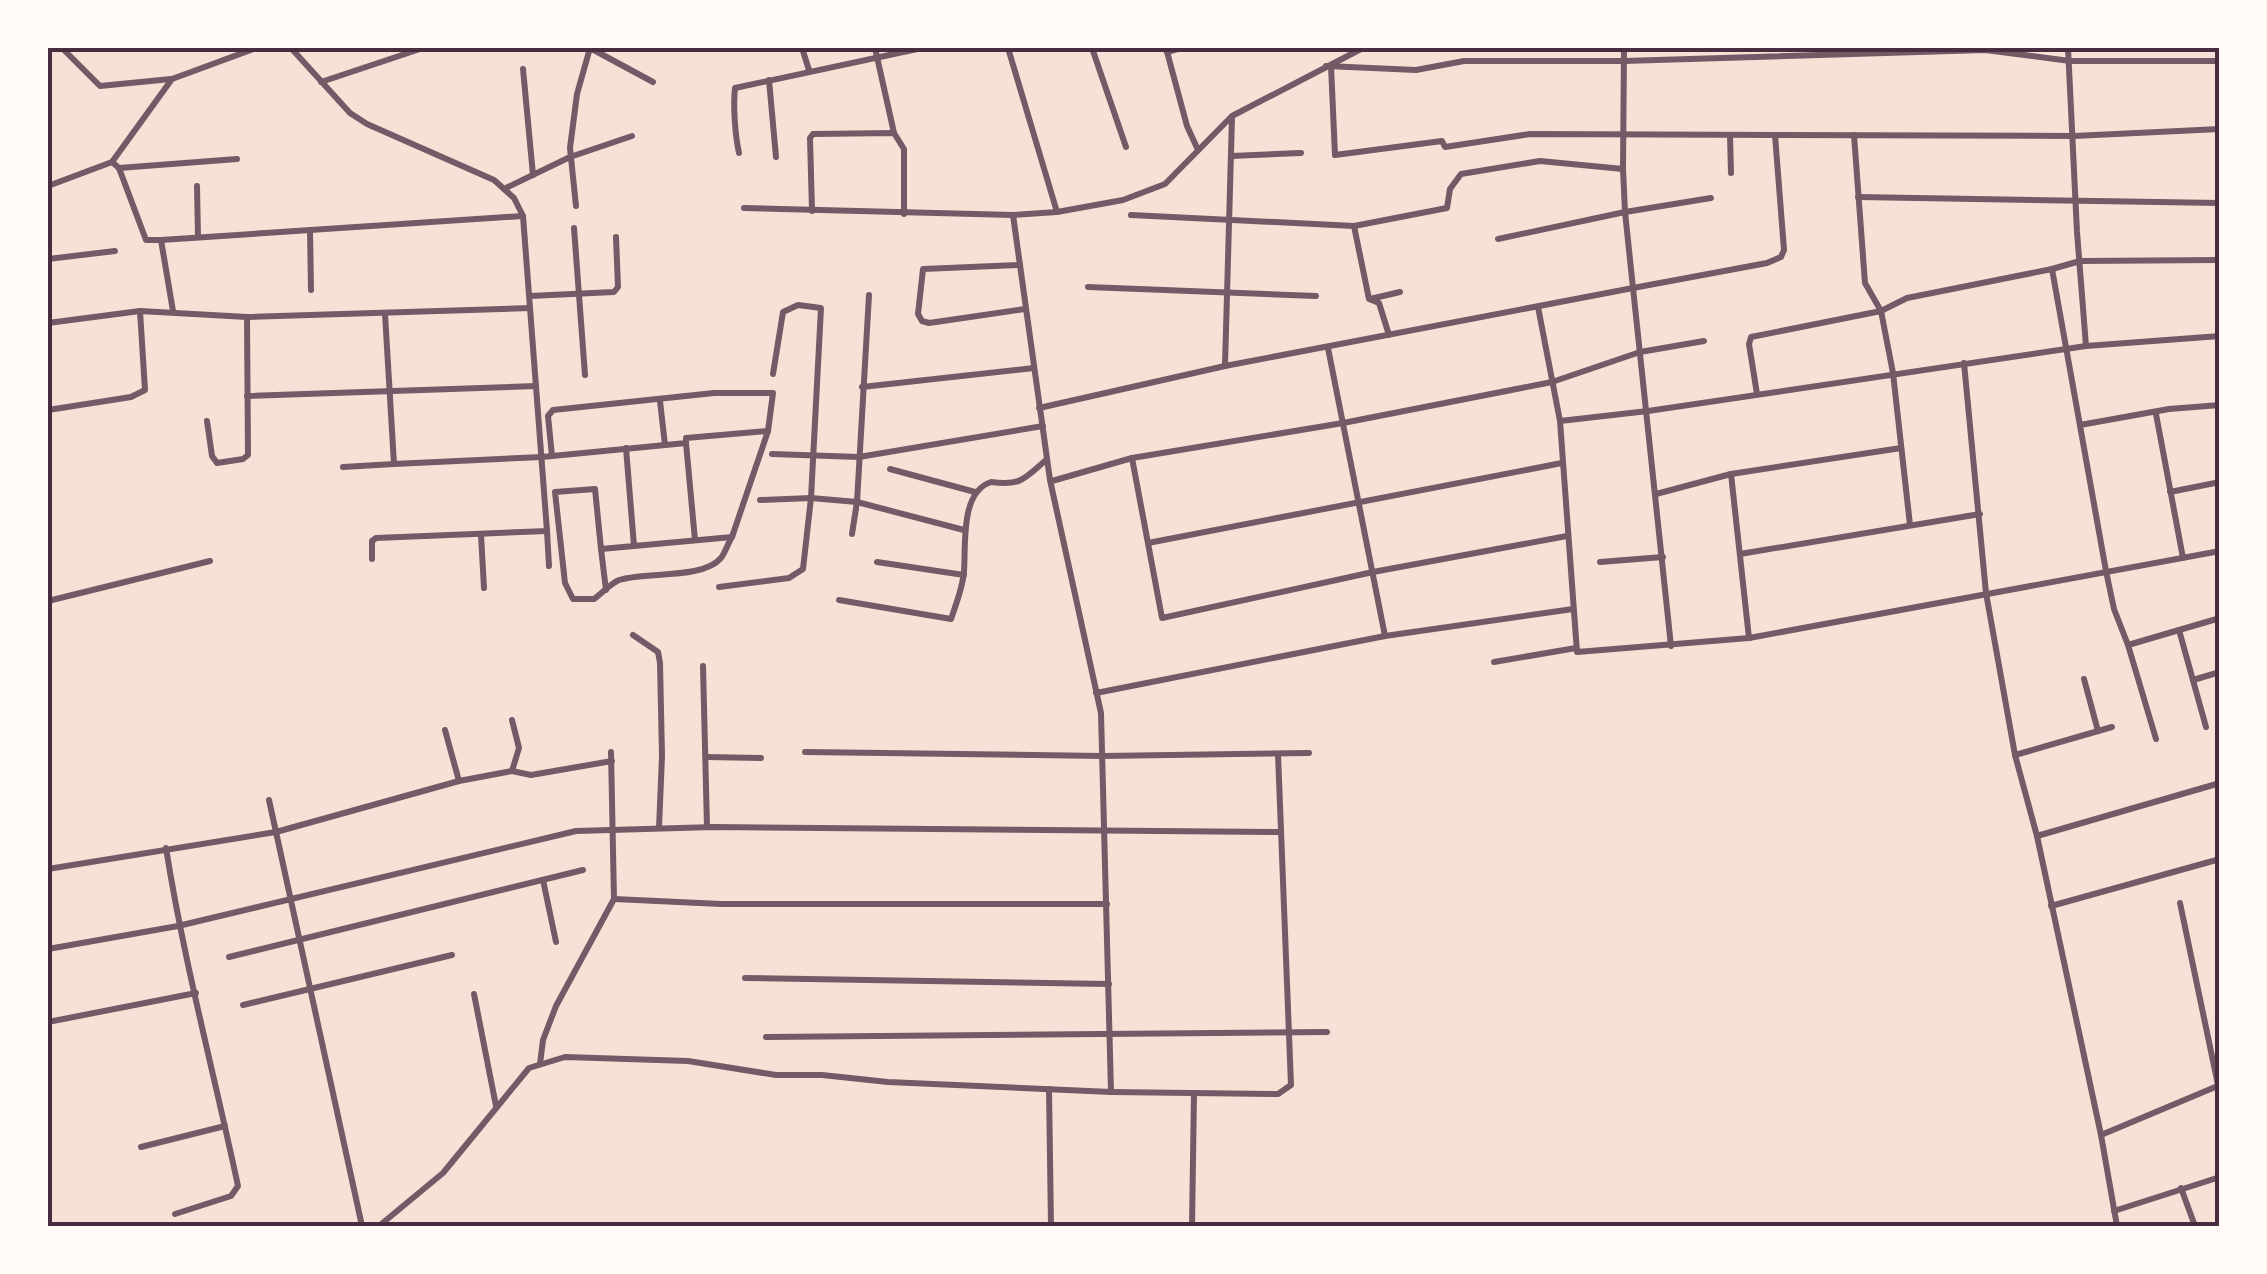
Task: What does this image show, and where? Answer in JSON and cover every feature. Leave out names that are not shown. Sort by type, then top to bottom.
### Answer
[{"type":"street","points":[[62,48],[100,86],[172,79],[256,48]]},
{"type":"street","points":[[291,48],[350,113],[366,124],[494,180],[506,188],[523,216],[549,566]]},
{"type":"street","points":[[321,82],[423,48]]},
{"type":"street","points":[[576,206],[570,157],[577,94],[590,48],[653,82]]},
{"type":"street","points":[[802,48],[809,70]]},
{"type":"street","points":[[739,154],[733,90],[876,52],[922,48]]},
{"type":"street","points":[[1008,48],[1057,212]]},
{"type":"street","points":[[1092,48],[1126,147]]},
{"type":"street","points":[[1181,48],[1166,50],[1186,126],[1198,150]]},
{"type":"street","points":[[744,208],[1013,216],[1123,200],[1165,184],[1232,116],[1363,48]]},
{"type":"street","points":[[1624,48],[1625,212],[1671,646]]},
{"type":"street","points":[[2068,48],[2086,346]]},
{"type":"street","points":[[1328,66],[1416,70],[1464,61],[1624,61],[1985,50],[2070,61],[2220,61]]},
{"type":"street","points":[[876,52],[894,133],[904,149],[904,214]]},
{"type":"street","points":[[1328,66],[1335,156],[1442,141],[1446,147],[1530,134],[2074,136],[2220,129]]},
{"type":"street","points":[[523,69],[533,175]]},
{"type":"street","points":[[116,165],[172,79]]},
{"type":"street","points":[[769,80],[776,157]]},
{"type":"street","points":[[1224,366],[1232,116]]},
{"type":"street","points":[[812,212],[813,134],[894,133]]},
{"type":"street","points":[[1730,135],[1731,173]]},
{"type":"street","points":[[1040,408],[1224,366],[1776,261],[1784,250],[1775,135]]},
{"type":"street","points":[[1854,135],[1864,282],[1881,312],[1893,373],[1910,525]]},
{"type":"street","points":[[506,188],[570,157],[632,136]]},
{"type":"street","points":[[1231,156],[1301,153]]},
{"type":"street","points":[[48,186],[116,165],[238,159]]},
{"type":"street","points":[[1132,216],[1354,226],[1446,208],[1450,188],[1461,174],[1540,161],[1624,169]]},
{"type":"street","points":[[116,165],[146,240],[523,216]]},
{"type":"street","points":[[197,186],[198,238]]},
{"type":"street","points":[[1858,196],[2220,203]]},
{"type":"street","points":[[1498,239],[1711,198]]},
{"type":"street","points":[[1013,216],[1047,459],[1100,713],[1111,1092]]},
{"type":"street","points":[[1354,226],[1369,299]]},
{"type":"street","points":[[574,228],[586,375]]},
{"type":"street","points":[[310,230],[311,290]]},
{"type":"street","points":[[530,296],[607,293],[618,287],[616,238]]},
{"type":"street","points":[[161,240],[173,310]]},
{"type":"street","points":[[48,259],[115,251]]},
{"type":"street","points":[[1757,394],[1749,344],[1752,337],[1881,312],[1907,298],[2080,261],[2220,260]]},
{"type":"street","points":[[1020,265],[923,269],[918,314],[929,323],[1026,309]]},
{"type":"street","points":[[2052,269],[2114,609],[2156,739]]},
{"type":"street","points":[[1088,287],[1316,296]]},
{"type":"street","points":[[1369,299],[1400,292]]},
{"type":"street","points":[[852,534],[858,502],[868,295]]},
{"type":"street","points":[[1369,299],[1379,303],[1389,335]]},
{"type":"street","points":[[718,587],[796,576],[806,558],[820,308],[798,305],[783,312],[773,374]]},
{"type":"street","points":[[1538,306],[1560,421],[1577,652],[1749,638],[2220,551]]},
{"type":"street","points":[[48,323],[140,311],[173,310],[247,318],[530,308]]},
{"type":"street","points":[[48,410],[131,398],[145,390],[140,311]]},
{"type":"street","points":[[385,314],[394,464]]},
{"type":"street","points":[[207,420],[212,456],[217,463],[243,459],[250,451],[247,318]]},
{"type":"street","points":[[1560,421],[1648,412],[2066,348],[2220,336]]},
{"type":"street","points":[[1052,481],[1132,458],[1343,423],[1552,382],[1640,352],[1704,341]]},
{"type":"street","points":[[1328,348],[1385,636]]},
{"type":"street","points":[[1964,363],[1986,593],[2014,755],[2038,836],[2117,1226]]},
{"type":"street","points":[[862,387],[1034,368]]},
{"type":"street","points":[[247,396],[536,386]]},
{"type":"street","points":[[552,456],[549,412],[714,394],[773,393],[768,430],[732,537],[721,558],[712,565],[700,570],[628,578],[614,582],[606,590],[594,599],[573,599],[565,584],[555,492],[596,489],[606,590]]},
{"type":"street","points":[[660,400],[665,445]]},
{"type":"street","points":[[2080,425],[2220,405]]},
{"type":"street","points":[[2156,414],[2183,558]]},
{"type":"street","points":[[772,454],[859,457],[1043,426]]},
{"type":"street","points":[[695,540],[686,438],[768,430]]},
{"type":"street","points":[[343,467],[542,457],[686,443]]},
{"type":"street","points":[[626,448],[634,546]]},
{"type":"street","points":[[1656,494],[1731,474],[1901,448]]},
{"type":"street","points":[[1132,458],[1162,618],[1373,572],[1567,536]]},
{"type":"street","points":[[839,600],[952,619],[964,575],[964,530],[976,492],[990,482],[1022,482],[1047,459]]},
{"type":"street","points":[[1148,543],[1562,463]]},
{"type":"street","points":[[890,470],[976,492]]},
{"type":"street","points":[[1731,474],[1749,638]]},
{"type":"street","points":[[2170,492],[2220,482]]},
{"type":"street","points":[[760,500],[811,498],[858,502],[964,530]]},
{"type":"street","points":[[1740,554],[1980,514]]},
{"type":"street","points":[[372,559],[372,541],[376,538],[547,531]]},
{"type":"street","points":[[481,535],[484,588]]},
{"type":"street","points":[[601,549],[732,537]]},
{"type":"street","points":[[1600,562],[1662,557]]},
{"type":"street","points":[[48,601],[210,562]]},
{"type":"street","points":[[876,562],[964,575]]},
{"type":"street","points":[[1096,692],[1385,636],[1573,609]]},
{"type":"street","points":[[2128,645],[2220,618]]},
{"type":"street","points":[[2179,630],[2206,727]]},
{"type":"street","points":[[633,635],[658,652],[660,663],[659,828]]},
{"type":"street","points":[[1494,662],[1577,648]]},
{"type":"street","points":[[704,666],[708,827]]},
{"type":"street","points":[[2193,680],[2220,672]]},
{"type":"street","points":[[2084,679],[2098,732]]},
{"type":"street","points":[[512,720],[518,748],[512,771]]},
{"type":"street","points":[[2014,755],[2112,727]]},
{"type":"street","points":[[445,730],[458,781]]},
{"type":"street","points":[[805,752],[1102,756],[1308,753]]},
{"type":"street","points":[[379,1226],[443,1173],[529,1068],[565,1057],[688,1061],[776,1075],[1111,1092],[1278,1094],[1287,1090],[1290,1085],[1278,754]]},
{"type":"street","points":[[48,869],[276,832],[458,781],[512,771],[532,775],[612,756],[614,899],[556,1006],[543,1040],[540,1064]]},
{"type":"street","points":[[706,757],[761,758]]},
{"type":"street","points":[[2038,836],[2220,783]]},
{"type":"street","points":[[269,800],[362,1226]]},
{"type":"street","points":[[48,949],[178,926],[536,838],[614,828],[1280,832]]},
{"type":"street","points":[[166,848],[178,926],[238,1186],[231,1196],[175,1214]]},
{"type":"street","points":[[2051,906],[2220,859]]},
{"type":"street","points":[[229,957],[583,870]]},
{"type":"street","points":[[544,880],[556,942]]},
{"type":"street","points":[[614,899],[721,904],[1107,904]]},
{"type":"street","points":[[2101,1135],[2218,1085],[2180,903]]},
{"type":"street","points":[[244,1006],[452,956]]},
{"type":"street","points":[[746,978],[1109,984]]},
{"type":"street","points":[[48,1022],[196,994]]},
{"type":"street","points":[[474,994],[496,1107]]},
{"type":"street","points":[[766,1037],[1326,1032]]},
{"type":"street","points":[[1049,1089],[1051,1226]]},
{"type":"street","points":[[1192,1226],[1194,1093]]},
{"type":"street","points":[[141,1147],[225,1126]]},
{"type":"street","points":[[2114,1211],[2220,1177]]},
{"type":"street","points":[[2181,1188],[2195,1226]]}]
